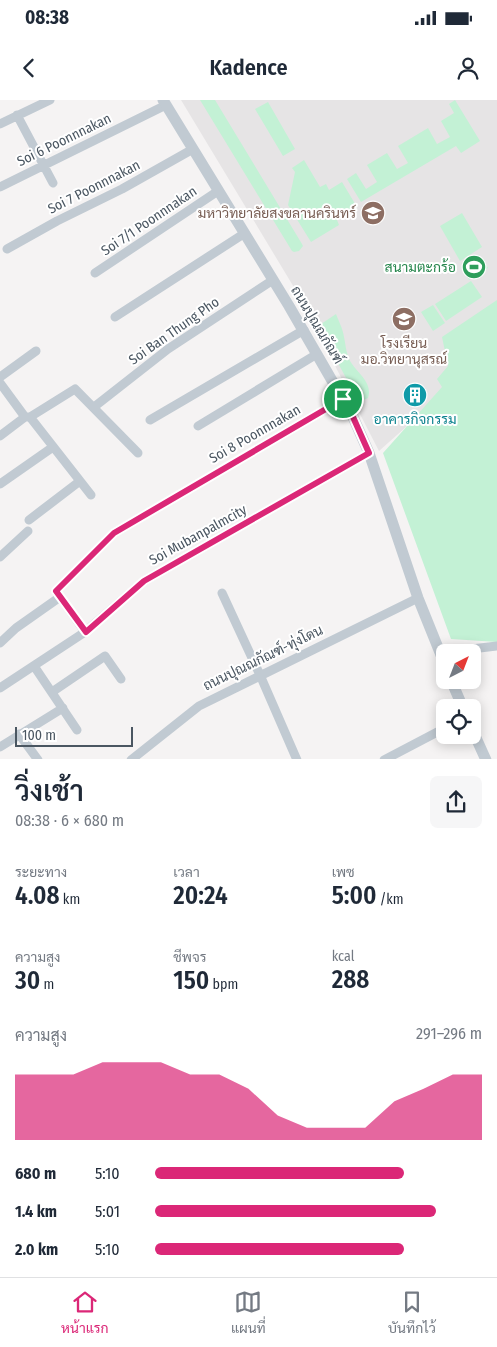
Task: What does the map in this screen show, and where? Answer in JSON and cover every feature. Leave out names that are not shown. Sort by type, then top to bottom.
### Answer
[{"type":"street","points":[[0,124],[50,100]]},
{"type":"street","name":"ถนนปุณณกัณฑ์","points":[[165,103],[304,330],[356,423],[369,453],[418,598],[440,644]]},
{"type":"street","name":"Soi 6 Poonnnakan","points":[[0,187],[165,103]]},
{"type":"street","points":[[17,116],[53,183]]},
{"type":"street","name":"Soi 7 Poonnnakan","points":[[7,249],[122,189],[193,149]]},
{"type":"street","name":"Soi 7/1 Poonnnakan","points":[[95,273],[218,190]]},
{"type":"street","points":[[116,317],[245,233]]},
{"type":"street","name":"Soi Ban Thung Pho","points":[[94,407],[168,349],[273,280]]},
{"type":"street","points":[[150,420],[304,330]]},
{"type":"street","points":[[0,377],[36,351]]},
{"type":"street","points":[[198,426],[317,354]]},
{"type":"street","points":[[0,383],[91,495]]},
{"type":"street","points":[[0,436],[27,417],[74,389],[138,453]]},
{"type":"street","name":"Soi 8 Poonnnakan","points":[[0,643],[58,594],[114,533],[343,399]]},
{"type":"street","points":[[0,484],[53,447]]},
{"type":"street","name":"Soi Mubanpalmcity","points":[[0,688],[86,632],[144,581],[369,453]]},
{"type":"street","points":[[29,520],[80,481]]},
{"type":"street","points":[[0,557],[28,531]]},
{"type":"street","points":[[222,593],[297,759]]},
{"type":"street","points":[[58,594],[86,632]]},
{"type":"street","name":"ถนนปุณณกัณฑ์-ทุ่งโดน","points":[[132,759],[199,706],[418,598]]},
{"type":"street","points":[[481,648],[497,646]]},
{"type":"street","points":[[52,692],[104,656],[121,678]]},
{"type":"street","points":[[34,666],[77,730]]},
{"type":"street","points":[[0,747],[63,708]]},
{"type":"street","points":[[386,759],[436,733]]},
{"type":"street","points":[[19,734],[37,759]]},
{"type":"street","points":[[479,744],[486,759]]},
{"type":"shaded area","name":"มหาวิทยาลัยสงขลานครินทร์","points":[[181,100],[497,100],[497,346],[379,451],[298,294]]},
{"type":"green space","points":[[200,100],[215,100],[302,244],[303,246],[299,251],[292,251]]},
{"type":"green space","points":[[455,100],[480,141],[461,153],[456,146],[361,202],[347,179],[356,173],[366,189],[377,182],[367,165],[387,153],[397,169],[408,163],[398,146],[428,128],[437,144],[450,137],[441,121],[454,113],[449,104]]},
{"type":"green space","points":[[268,102],[295,149],[283,156],[255,109]]},
{"type":"green space","points":[[304,160],[320,187],[326,184],[329,190],[342,182],[357,207],[337,220],[339,225],[311,242],[288,205],[295,172],[292,168]]},
{"type":"green space","points":[[462,213],[482,247],[460,261],[440,226]]},
{"type":"green space","name":"สนามตะกร้อ","points":[[479,255],[488,268],[469,280],[461,267]]},
{"type":"green space","points":[[471,281],[482,297],[446,321],[435,304]]},
{"type":"green space","points":[[497,300],[497,642],[451,639],[383,453],[442,387],[437,379],[448,366],[442,337]]},
{"type":"green space","points":[[433,305],[445,323],[433,331],[421,312]]},
{"type":"green space","points":[[336,314],[343,331],[348,358],[369,388],[368,398],[359,402],[318,326]]},
{"type":"place","name":"มหาวิทยาลัยสงขลานครินทร์","points":[[373,213]]},
{"type":"place","name":"สนามตะกร้อ","points":[[474,267]]},
{"type":"place","name":"โรงเรียน มอ.วิทยานุสรณ์","points":[[404,319]]},
{"type":"place","name":"อาคารกิจกรรม","points":[[415,395]]},
{"type":"route","points":[[343,399],[369,453],[144,581],[86,632],[56,591],[114,533],[343,399]]}]
